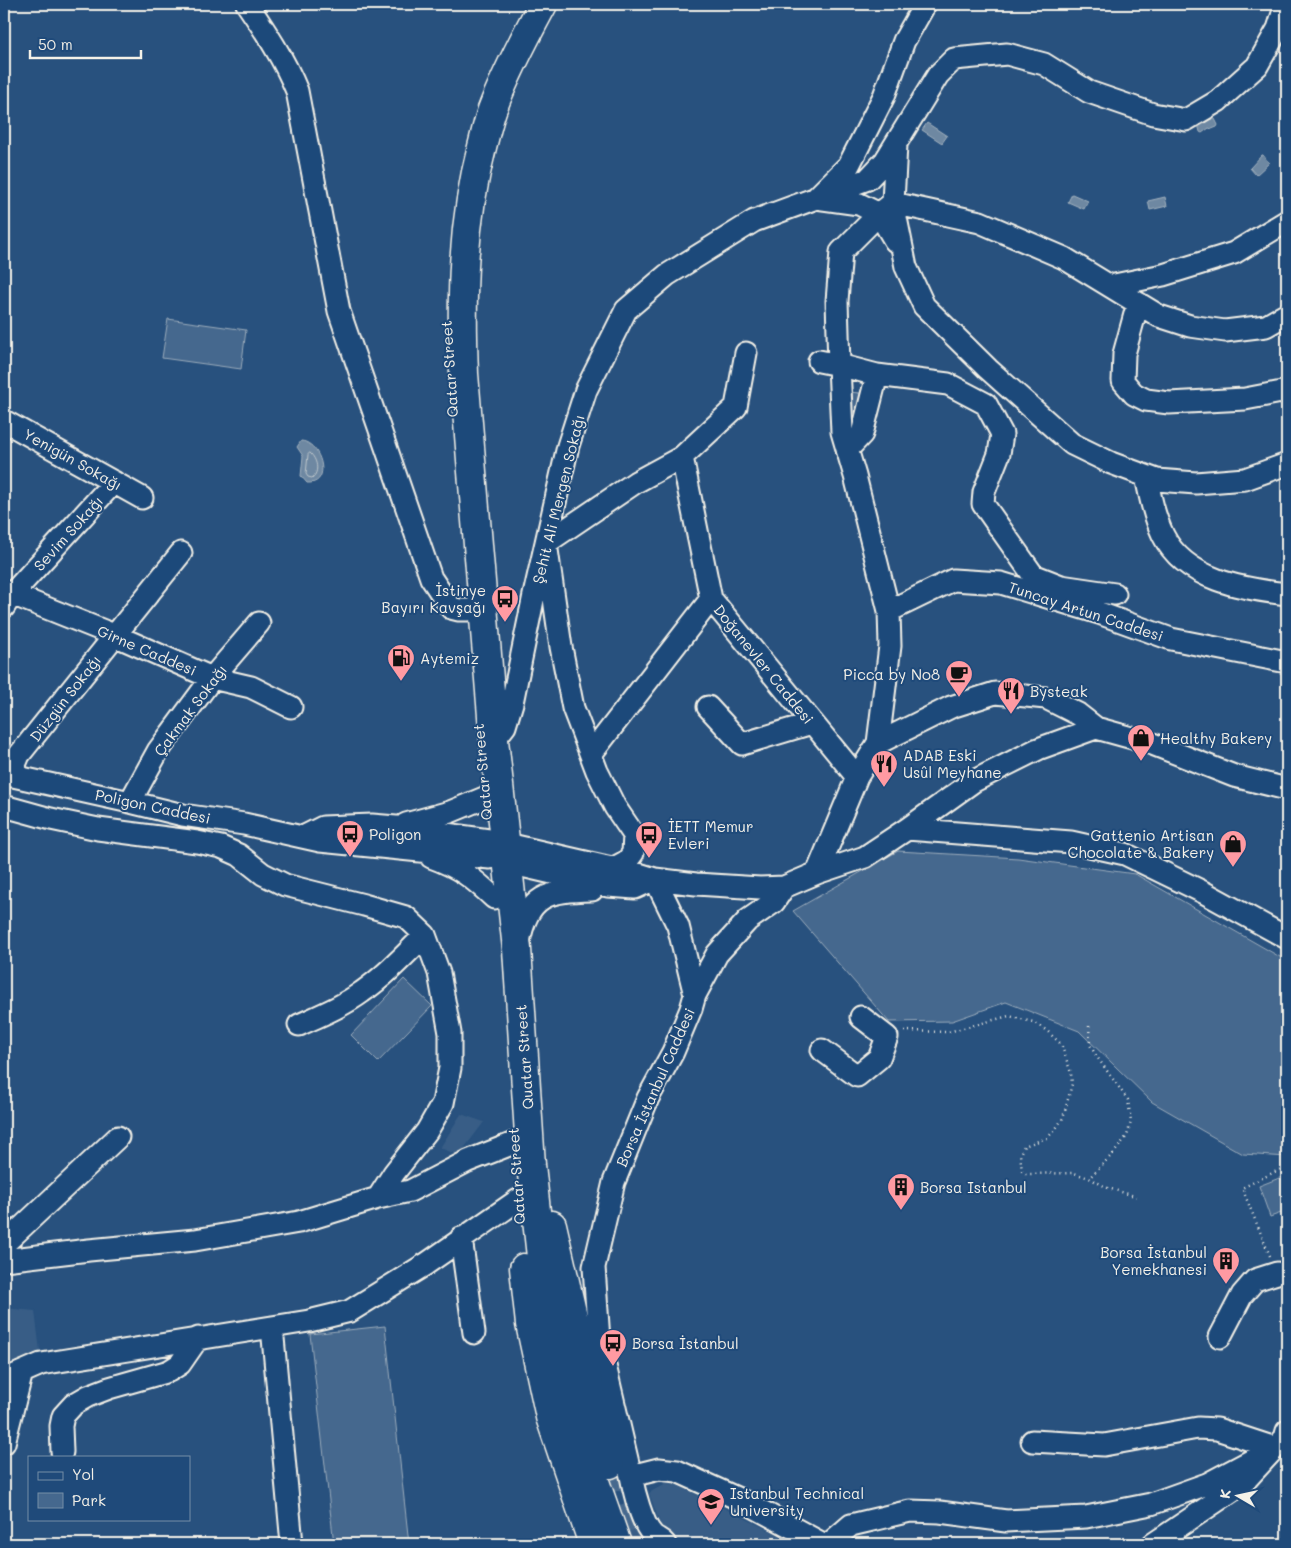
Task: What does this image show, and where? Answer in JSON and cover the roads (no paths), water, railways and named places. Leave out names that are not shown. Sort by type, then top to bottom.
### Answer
[{"type":"main road","name":"Qatar Street","points":[[524,4],[501,51],[472,128],[455,196],[449,240],[445,318],[476,609],[494,740],[499,851],[494,898],[501,959],[520,1233],[530,1324],[550,1416],[567,1469],[582,1479],[590,1503],[596,1508],[594,1513]]},
{"type":"main road","name":"Qatar Street","points":[[518,949],[499,851],[484,798],[461,313],[467,226],[476,171],[491,112],[513,61],[543,4]]},
{"type":"main road","name":"Quatar Street","points":[[518,949],[531,1165]]},
{"type":"main road","name":"Qatar Street","points":[[531,1165],[543,1275],[551,1326],[582,1446],[594,1513],[593,1544]]},
{"type":"main road","points":[[531,1165],[540,1185],[553,1229],[594,1408],[621,1470]]},
{"type":"main road","name":"Qatar Street","points":[[594,1513],[617,1544]]},
{"type":"street","points":[[247,4],[279,52],[289,70],[296,91],[339,311],[431,578],[451,608],[460,610],[476,609]]},
{"type":"street","points":[[816,198],[849,165],[884,96],[904,40],[925,4]]},
{"type":"street","name":"Şehit Ali Mergen Sokağı","points":[[494,740],[505,726],[512,703],[568,446],[586,390],[626,310],[667,274],[754,222],[868,179],[885,161],[938,76],[954,60],[1007,54],[1044,64],[1089,92],[1153,114],[1186,120],[1218,101],[1257,66],[1278,29],[1286,4]]},
{"type":"street","points":[[896,143],[886,208],[906,267],[924,306],[988,369],[1072,444],[1111,463],[1157,480],[1196,483],[1245,479],[1287,464]]},
{"type":"street","points":[[816,198],[980,222],[1064,258],[1159,316],[1190,326],[1225,331],[1266,326],[1287,314]]},
{"type":"street","points":[[817,874],[857,777],[878,744],[890,646],[889,611],[842,432],[829,363],[841,252],[886,208]]},
{"type":"street","points":[[1110,286],[1163,275],[1234,253],[1287,222]]},
{"type":"street","points":[[1138,303],[1124,354],[1123,381],[1134,394],[1146,400],[1169,403],[1245,399],[1287,391]]},
{"type":"street","points":[[518,949],[525,919],[534,904],[540,899],[563,890],[591,890],[611,877],[633,853],[634,835],[616,807],[597,771],[573,708],[546,543],[636,482],[682,457],[736,407],[746,353]]},
{"type":"street","points":[[829,363],[877,375],[948,384],[986,404],[1002,434],[999,454],[984,492],[983,504],[1033,575],[1038,586],[1062,586],[1114,594]]},
{"type":"street","points":[[847,450],[862,434],[877,375]]},
{"type":"street","name":"Yenigün Sokağı","points":[[5,424],[142,498]]},
{"type":"street","name":"Doğanevler Caddesi","points":[[682,457],[711,599],[857,777]]},
{"type":"street","points":[[1146,476],[1151,504],[1164,536],[1172,548],[1187,562],[1205,574],[1228,583],[1287,594]]},
{"type":"street","name":"Sevim Sokağı","points":[[7,597],[114,482]]},
{"type":"street","name":"Düzgün Sokağı","points":[[7,775],[19,755],[181,553]]},
{"type":"street","name":"Tuncay Artun Caddesi","points":[[889,611],[953,580],[1038,586],[1099,613],[1171,639],[1287,662]]},
{"type":"street","name":"Girne Caddesi","points":[[7,597],[114,635],[212,678],[251,687],[291,707]]},
{"type":"street","points":[[591,754],[711,599]]},
{"type":"street","name":"Çakmak Sokağı","points":[[130,802],[158,751],[212,678],[259,623]]},
{"type":"street","points":[[878,744],[950,707],[995,693],[1046,698],[1078,714],[1096,728],[1150,743],[1234,776],[1287,789]]},
{"type":"street","points":[[708,707],[742,744],[812,723]]},
{"type":"street","points":[[303,837],[323,827],[396,827],[611,877],[635,888],[655,879],[741,887],[784,887],[865,856],[907,829],[974,781],[1038,748],[1096,728]]},
{"type":"street","name":"Poligon Caddesi","points":[[7,775],[183,815],[244,824],[320,841],[409,850],[499,851]]},
{"type":"street","points":[[396,827],[450,812],[484,798]]},
{"type":"street","points":[[4,806],[98,829],[221,847],[239,855],[263,874],[285,884],[406,917],[425,935],[440,981],[450,1033],[450,1068],[443,1103],[427,1131],[394,1173],[378,1198]]},
{"type":"street","points":[[907,829],[1070,842],[1125,854],[1287,938]]},
{"type":"street","points":[[409,850],[448,863],[471,877],[494,898]]},
{"type":"street","name":"Borsa İstanbul Caddesi","points":[[655,879],[678,926],[695,995],[673,1052],[648,1098],[614,1182],[594,1267],[599,1340],[621,1470],[655,1541]]},
{"type":"street","points":[[695,995],[717,954],[748,920],[774,902],[784,887]]},
{"type":"street","points":[[299,1024],[328,1012],[361,993],[389,970],[425,935]]},
{"type":"street","points":[[822,1050],[856,1076],[879,1058],[887,1037],[861,1017]]},
{"type":"street","points":[[4,1244],[118,1137]]},
{"type":"street","points":[[4,1260],[196,1240],[299,1222],[378,1198],[410,1191],[468,1161],[514,1143]]},
{"type":"street","points":[[4,1443],[13,1376],[41,1364],[74,1357],[309,1321],[350,1311],[426,1264],[518,1200]]},
{"type":"street","points":[[461,1238],[474,1333]]},
{"type":"street","points":[[1220,1337],[1242,1295],[1255,1280],[1277,1273]]},
{"type":"street","points":[[272,1327],[292,1544]]},
{"type":"street","points":[[62,1452],[61,1426],[63,1416],[74,1404],[109,1388],[170,1371],[180,1364],[198,1338]]},
{"type":"street","points":[[1032,1441],[1104,1444],[1198,1428],[1217,1429],[1283,1444]]},
{"type":"street","points":[[829,1544],[851,1524],[910,1511],[940,1512],[1006,1521],[1086,1517],[1151,1504],[1207,1484],[1283,1444]]},
{"type":"street","points":[[1153,1544],[1242,1484],[1283,1444]]},
{"type":"street","points":[[621,1470],[677,1470],[744,1501],[823,1544]]},
{"type":"street","points":[[594,1513],[635,1498]]},
{"type":"water","points":[[1213,118],[1218,125],[1217,127],[1209,128],[1202,133],[1200,132],[1198,124]]},
{"type":"water","points":[[927,123],[947,136],[942,143],[922,130]]},
{"type":"water","points":[[1262,155],[1269,163],[1256,175],[1250,168]]},
{"type":"water","points":[[1072,194],[1088,201],[1084,209],[1068,202]]},
{"type":"water","points":[[1165,197],[1167,206],[1150,210],[1148,201]]},
{"type":"water","points":[[301,441],[308,443],[319,455],[322,471],[320,477],[315,482],[307,483],[301,476],[303,456],[297,447]]},
{"type":"tunnel","points":[[610,1464],[638,1544]]},
{"type":"place","name":"İstinye Bayırı Kavşağı","points":[[505,623]]},
{"type":"place","name":"Aytemiz","points":[[401,682]]},
{"type":"place","name":"Picca by No8","points":[[959,698]]},
{"type":"place","name":"Bysteak","points":[[1011,715]]},
{"type":"place","name":"Healthy Bakery","points":[[1141,762]]},
{"type":"place","name":"ADAB Eski Usûl Meyhane","points":[[884,788]]},
{"type":"place","name":"Poligon","points":[[350,858]]},
{"type":"place","name":"İETT Memur Evleri","points":[[649,859]]},
{"type":"place","name":"Gattenio Artisan Chocolate & Bakery","points":[[1233,868]]},
{"type":"place","name":"Borsa Istanbul","points":[[901,1211]]},
{"type":"place","name":"Borsa İstanbul Yemekhanesi","points":[[1226,1285]]},
{"type":"place","name":"Borsa İstanbul","points":[[613,1367]]},
{"type":"place","name":"Istanbul Technical University","points":[[711,1526]]}]
